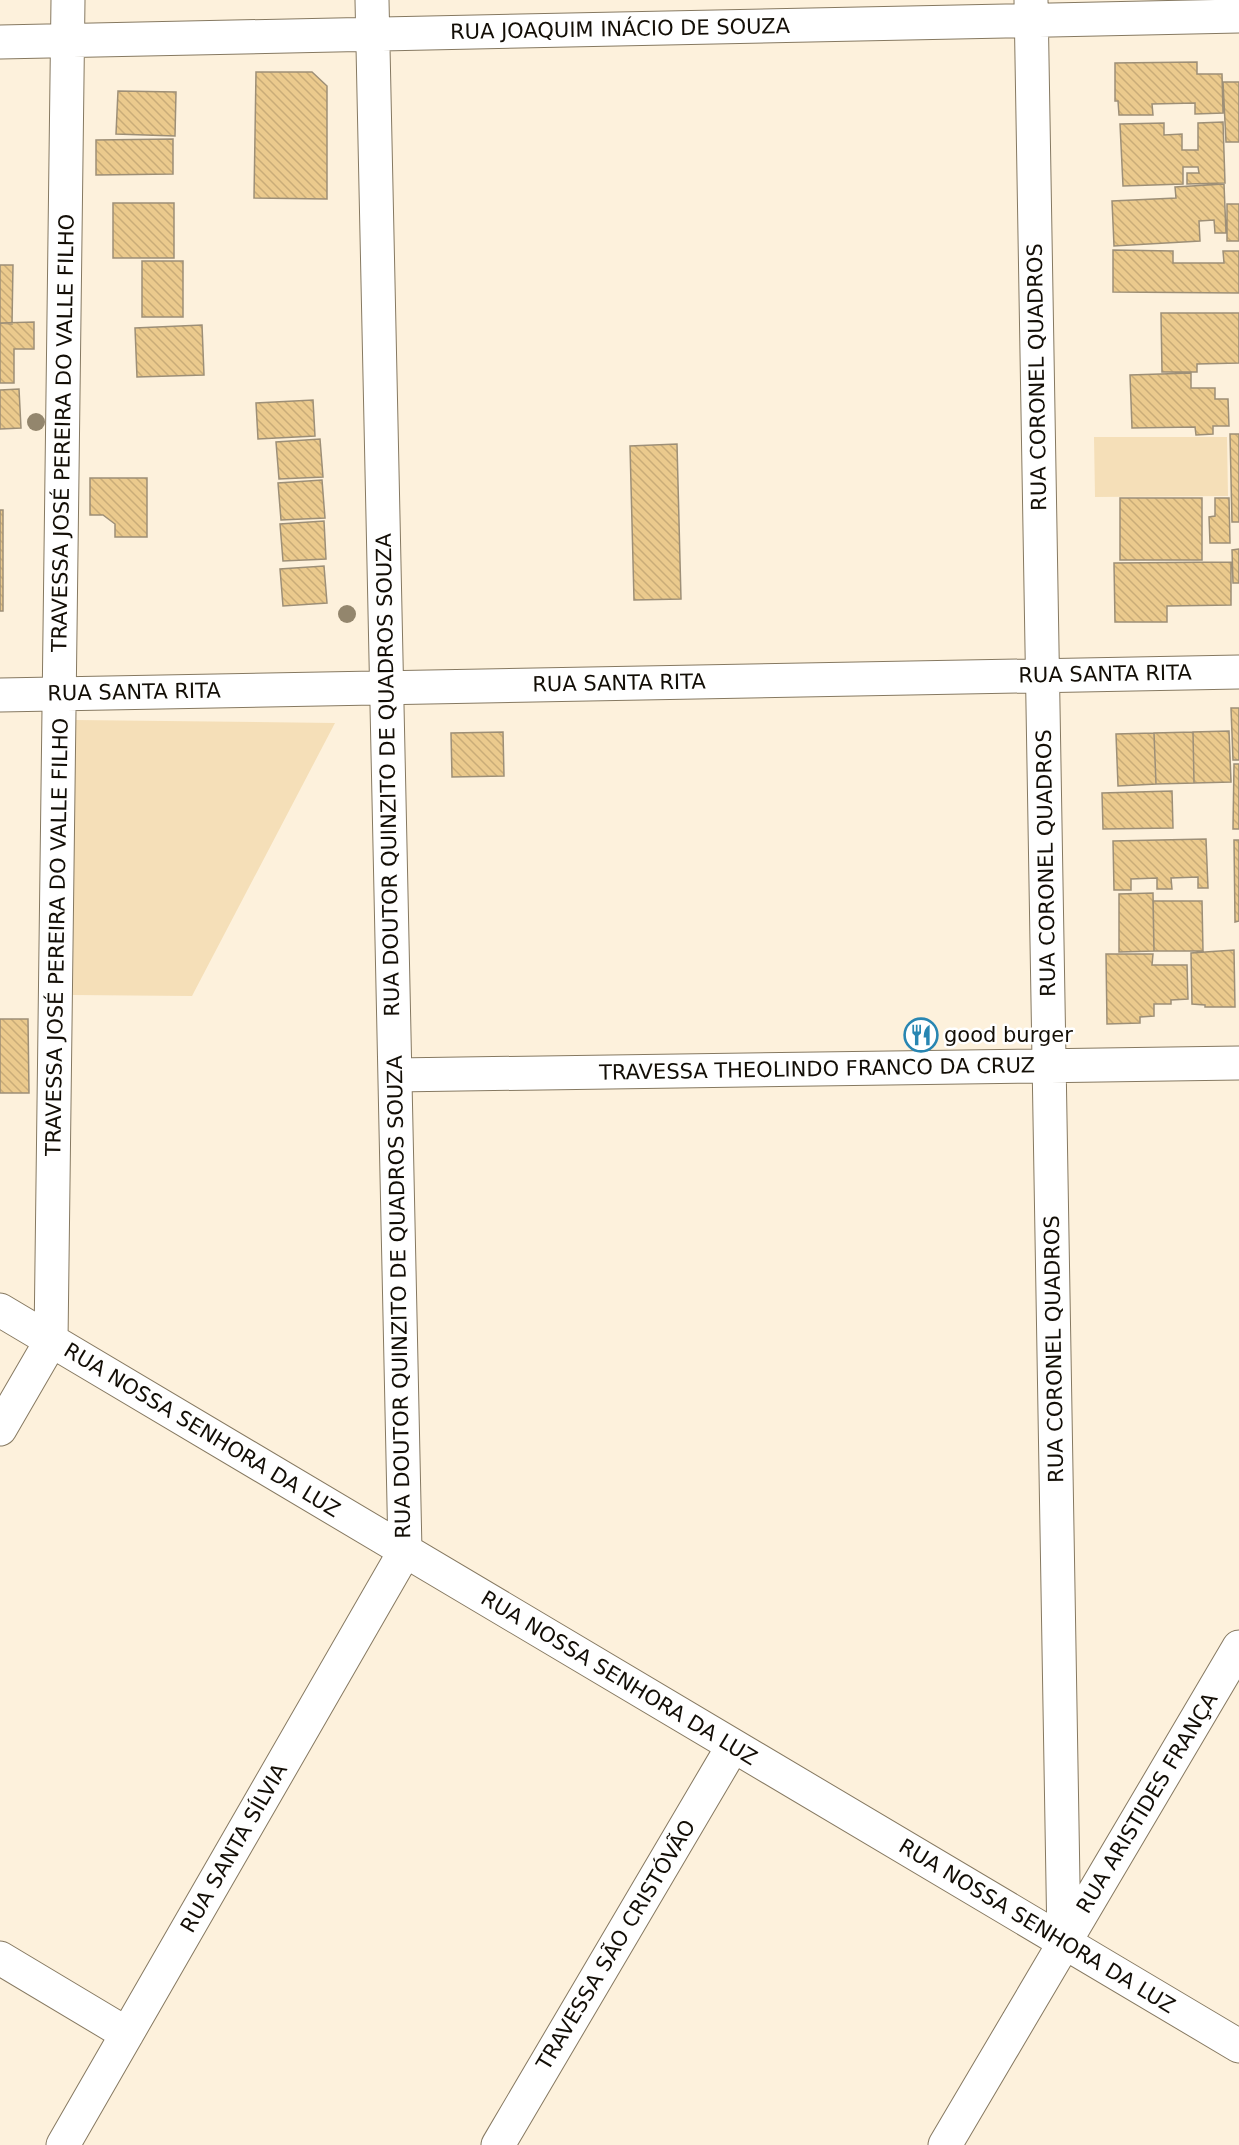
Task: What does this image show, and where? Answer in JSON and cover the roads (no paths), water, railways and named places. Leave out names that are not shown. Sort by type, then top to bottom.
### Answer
[{"type":"street","name":"TRAVESSA JOSÉ PEREIRA DO VALLE FILHO","points":[[0,1429],[51,1341],[68,0]]},
{"type":"street","name":"RUA DOUTOR QUINZITO DE QUADROS SOUZA","points":[[372,0],[405,1551]]},
{"type":"street","name":"RUA JOAQUIM INÁCIO DE SOUZA","points":[[0,42],[373,34],[1031,10],[1239,16]]},
{"type":"street","name":"RUA CORONEL QUADROS","points":[[1031,10],[1064,1942]]},
{"type":"street","name":"RUA SANTA RITA","points":[[0,695],[1239,672]]},
{"type":"street","name":"TRAVESSA THEOLINDO FRANCO DA CRUZ","points":[[395,1075],[1239,1063]]},
{"type":"street","name":"RUA NOSSA SENHORA DA LUZ","points":[[0,1310],[1239,2046]]},
{"type":"street","name":"RUA SANTA SÍLVIA","points":[[63,2145],[405,1551]]},
{"type":"street","name":"RUA ARISTIDES FRANÇA","points":[[945,2145],[1239,1647]]},
{"type":"street","name":"TRAVESSA SÃO CRISTÓVÃO","points":[[498,2145],[733,1746]]},
{"type":"street","points":[[0,1958],[127,2034]]},
{"type":"place","name":"good burger","points":[[921,1035]]}]
